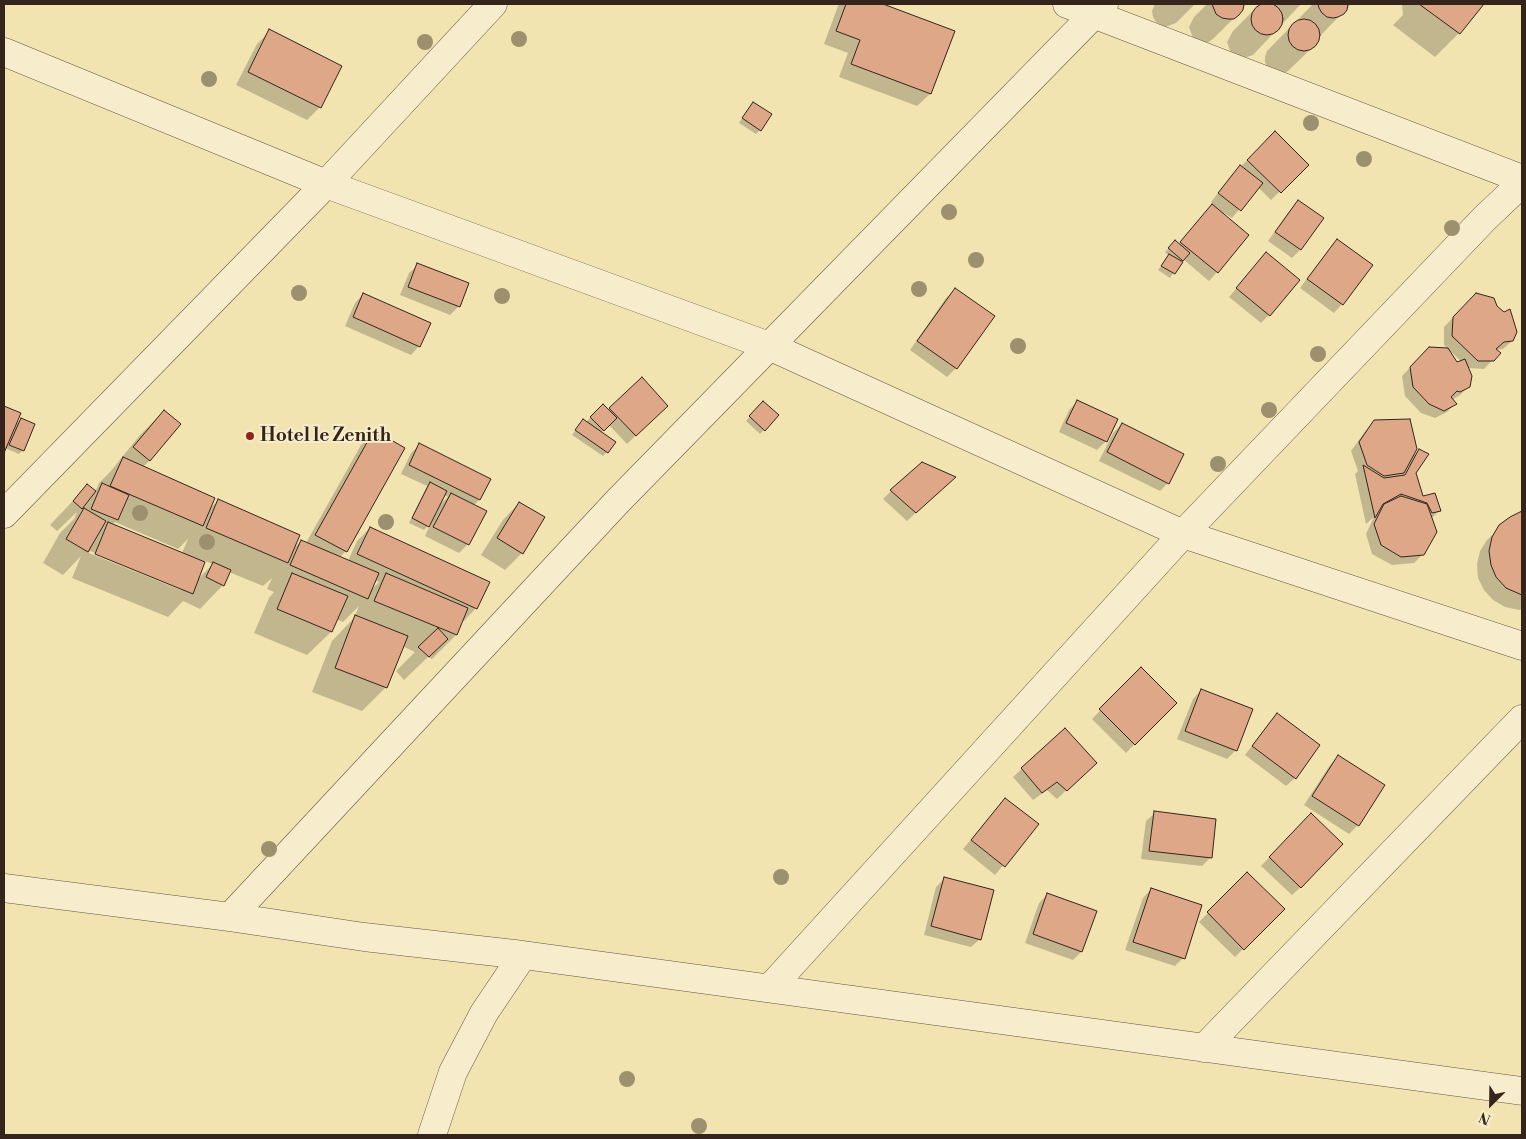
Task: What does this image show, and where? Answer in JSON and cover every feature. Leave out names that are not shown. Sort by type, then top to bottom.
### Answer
[{"type":"street","points":[[4,514],[326,184],[493,4]]},
{"type":"street","points":[[1067,4],[1099,9],[1522,179]]},
{"type":"street","points":[[230,917],[618,501],[1099,9]]},
{"type":"street","points":[[4,52],[326,184],[769,346],[1183,534],[1522,646]]},
{"type":"street","points":[[770,988],[1183,534],[1486,218],[1522,183]]},
{"type":"street","points":[[1204,1048],[1522,719]]},
{"type":"street","points":[[4,888],[230,917],[364,937],[523,955],[770,988],[1522,1091]]},
{"type":"street","points":[[432,1135],[453,1072],[484,1013],[523,955]]},
{"type":"building","points":[[1267,3],[1279,7],[1283,19],[1279,31],[1267,35],[1255,31],[1251,19],[1255,7]]},
{"type":"building","points":[[846,4],[883,4],[955,31],[931,94],[851,64],[860,40],[836,31]]},
{"type":"building","points":[[1212,4],[1244,4],[1243,10],[1239,15],[1234,19],[1228,19],[1216,14]]},
{"type":"building","points":[[1318,4],[1348,4],[1344,14],[1333,18],[1327,17],[1322,13]]},
{"type":"building","points":[[1419,4],[1484,4],[1460,34]]},
{"type":"building","points":[[1304,19],[1310,20],[1315,24],[1319,29],[1319,41],[1315,46],[1310,50],[1304,51],[1298,50],[1293,46],[1289,41],[1288,35],[1289,29],[1293,24],[1298,20]]},
{"type":"building","points":[[269,29],[342,66],[321,108],[248,72]]},
{"type":"building","points":[[753,102],[772,114],[761,131],[742,118]]},
{"type":"building","points":[[1275,131],[1309,165],[1281,193],[1247,160]]},
{"type":"building","points":[[1240,165],[1263,183],[1241,211],[1218,193]]},
{"type":"building","points":[[1298,200],[1324,218],[1301,250],[1275,232]]},
{"type":"building","points":[[1212,204],[1249,235],[1218,273],[1180,242]]},
{"type":"building","points":[[1337,239],[1373,265],[1343,305],[1307,279]]},
{"type":"building","points":[[1175,240],[1190,253],[1183,261],[1168,248]]},
{"type":"building","points":[[1266,252],[1300,280],[1270,316],[1236,288]]},
{"type":"building","points":[[1169,254],[1183,262],[1175,274],[1161,266]]},
{"type":"building","points":[[417,263],[469,283],[460,307],[408,287]]},
{"type":"building","points":[[955,288],[995,316],[957,369],[917,341]]},
{"type":"building","points":[[363,293],[431,323],[420,347],[353,317]]},
{"type":"building","points":[[1476,293],[1494,298],[1497,306],[1504,312],[1510,309],[1517,332],[1513,341],[1504,342],[1496,349],[1501,353],[1494,361],[1478,361],[1452,336],[1453,317]]},
{"type":"building","points":[[1429,347],[1448,348],[1457,362],[1465,359],[1472,376],[1470,387],[1460,392],[1457,391],[1451,397],[1457,404],[1444,411],[1429,404],[1413,387],[1410,367]]},
{"type":"building","points":[[642,377],[668,406],[636,436],[609,408]]},
{"type":"building","points":[[1077,400],[1118,419],[1107,442],[1066,423]]},
{"type":"building","points":[[763,401],[779,415],[765,431],[749,416]]},
{"type":"building","points":[[603,404],[617,418],[604,431],[590,417]]},
{"type":"building","points":[[4,406],[21,413],[4,453]]},
{"type":"building","points":[[164,410],[181,424],[150,461],[133,447]]},
{"type":"building","points":[[21,418],[35,424],[24,451],[9,445]]},
{"type":"building","points":[[583,419],[616,442],[608,453],[575,430]]},
{"type":"building","points":[[1410,419],[1417,449],[1404,473],[1384,476],[1367,465],[1359,442],[1374,420]]},
{"type":"building","points":[[1122,423],[1184,454],[1169,484],[1107,452]]},
{"type":"building","points":[[374,430],[405,448],[347,552],[315,535]]},
{"type":"building","points":[[419,443],[491,479],[480,500],[409,465]]},
{"type":"building","points":[[1419,449],[1429,454],[1416,473],[1423,496],[1435,493],[1441,511],[1432,513],[1427,503],[1401,494],[1383,504],[1375,518],[1363,465],[1384,478],[1405,475]]},
{"type":"building","points":[[123,457],[215,498],[203,526],[110,486]]},
{"type":"building","points":[[922,462],[956,477],[916,513],[890,490]]},
{"type":"building","points":[[430,482],[447,491],[429,527],[412,518]]},
{"type":"building","points":[[102,483],[129,495],[118,520],[91,509]]},
{"type":"building","points":[[87,484],[96,491],[82,509],[73,501]]},
{"type":"building","points":[[451,493],[487,511],[469,545],[433,527]]},
{"type":"building","points":[[1401,496],[1427,504],[1437,532],[1424,555],[1401,557],[1381,545],[1374,524],[1384,504]]},
{"type":"building","points":[[218,499],[300,535],[288,563],[206,528]]},
{"type":"building","points":[[519,502],[545,517],[523,554],[497,538]]},
{"type":"building","points":[[84,508],[106,521],[88,552],[66,539]]},
{"type":"building","points":[[1522,511],[1522,595],[1506,588],[1496,577],[1491,565],[1489,551],[1492,537],[1499,525]]},
{"type":"building","points":[[108,522],[205,562],[193,594],[95,554]]},
{"type":"building","points":[[370,527],[490,582],[477,609],[357,554]]},
{"type":"building","points":[[301,540],[379,573],[368,599],[290,565]]},
{"type":"building","points":[[213,562],[231,570],[224,586],[206,577]]},
{"type":"building","points":[[292,573],[348,596],[332,632],[277,609]]},
{"type":"building","points":[[386,573],[468,608],[457,635],[374,601]]},
{"type":"building","points":[[355,615],[408,636],[387,688],[335,668]]},
{"type":"building","points":[[438,628],[448,639],[429,657],[418,647]]},
{"type":"building","points":[[1141,667],[1177,703],[1135,745],[1099,709]]},
{"type":"building","points":[[1201,689],[1253,709],[1237,751],[1185,731]]},
{"type":"building","points":[[1277,713],[1320,745],[1296,779],[1252,746]]},
{"type":"building","points":[[1065,728],[1097,763],[1067,791],[1057,782],[1042,793],[1021,768]]},
{"type":"building","points":[[1338,755],[1385,785],[1359,826],[1312,796]]},
{"type":"building","points":[[1005,798],[1039,824],[1005,867],[971,840]]},
{"type":"building","points":[[1154,811],[1216,819],[1212,858],[1149,851]]},
{"type":"building","points":[[1311,813],[1343,844],[1301,888],[1269,857]]},
{"type":"building","points":[[1247,872],[1285,909],[1244,950],[1207,912]]},
{"type":"building","points":[[944,877],[994,890],[981,940],[931,926]]},
{"type":"building","points":[[1151,888],[1202,905],[1185,959],[1133,942]]},
{"type":"building","points":[[1047,893],[1097,911],[1082,952],[1033,934]]},
{"type":"place","name":"Hotel le Zenith","points":[[250,436]]}]
